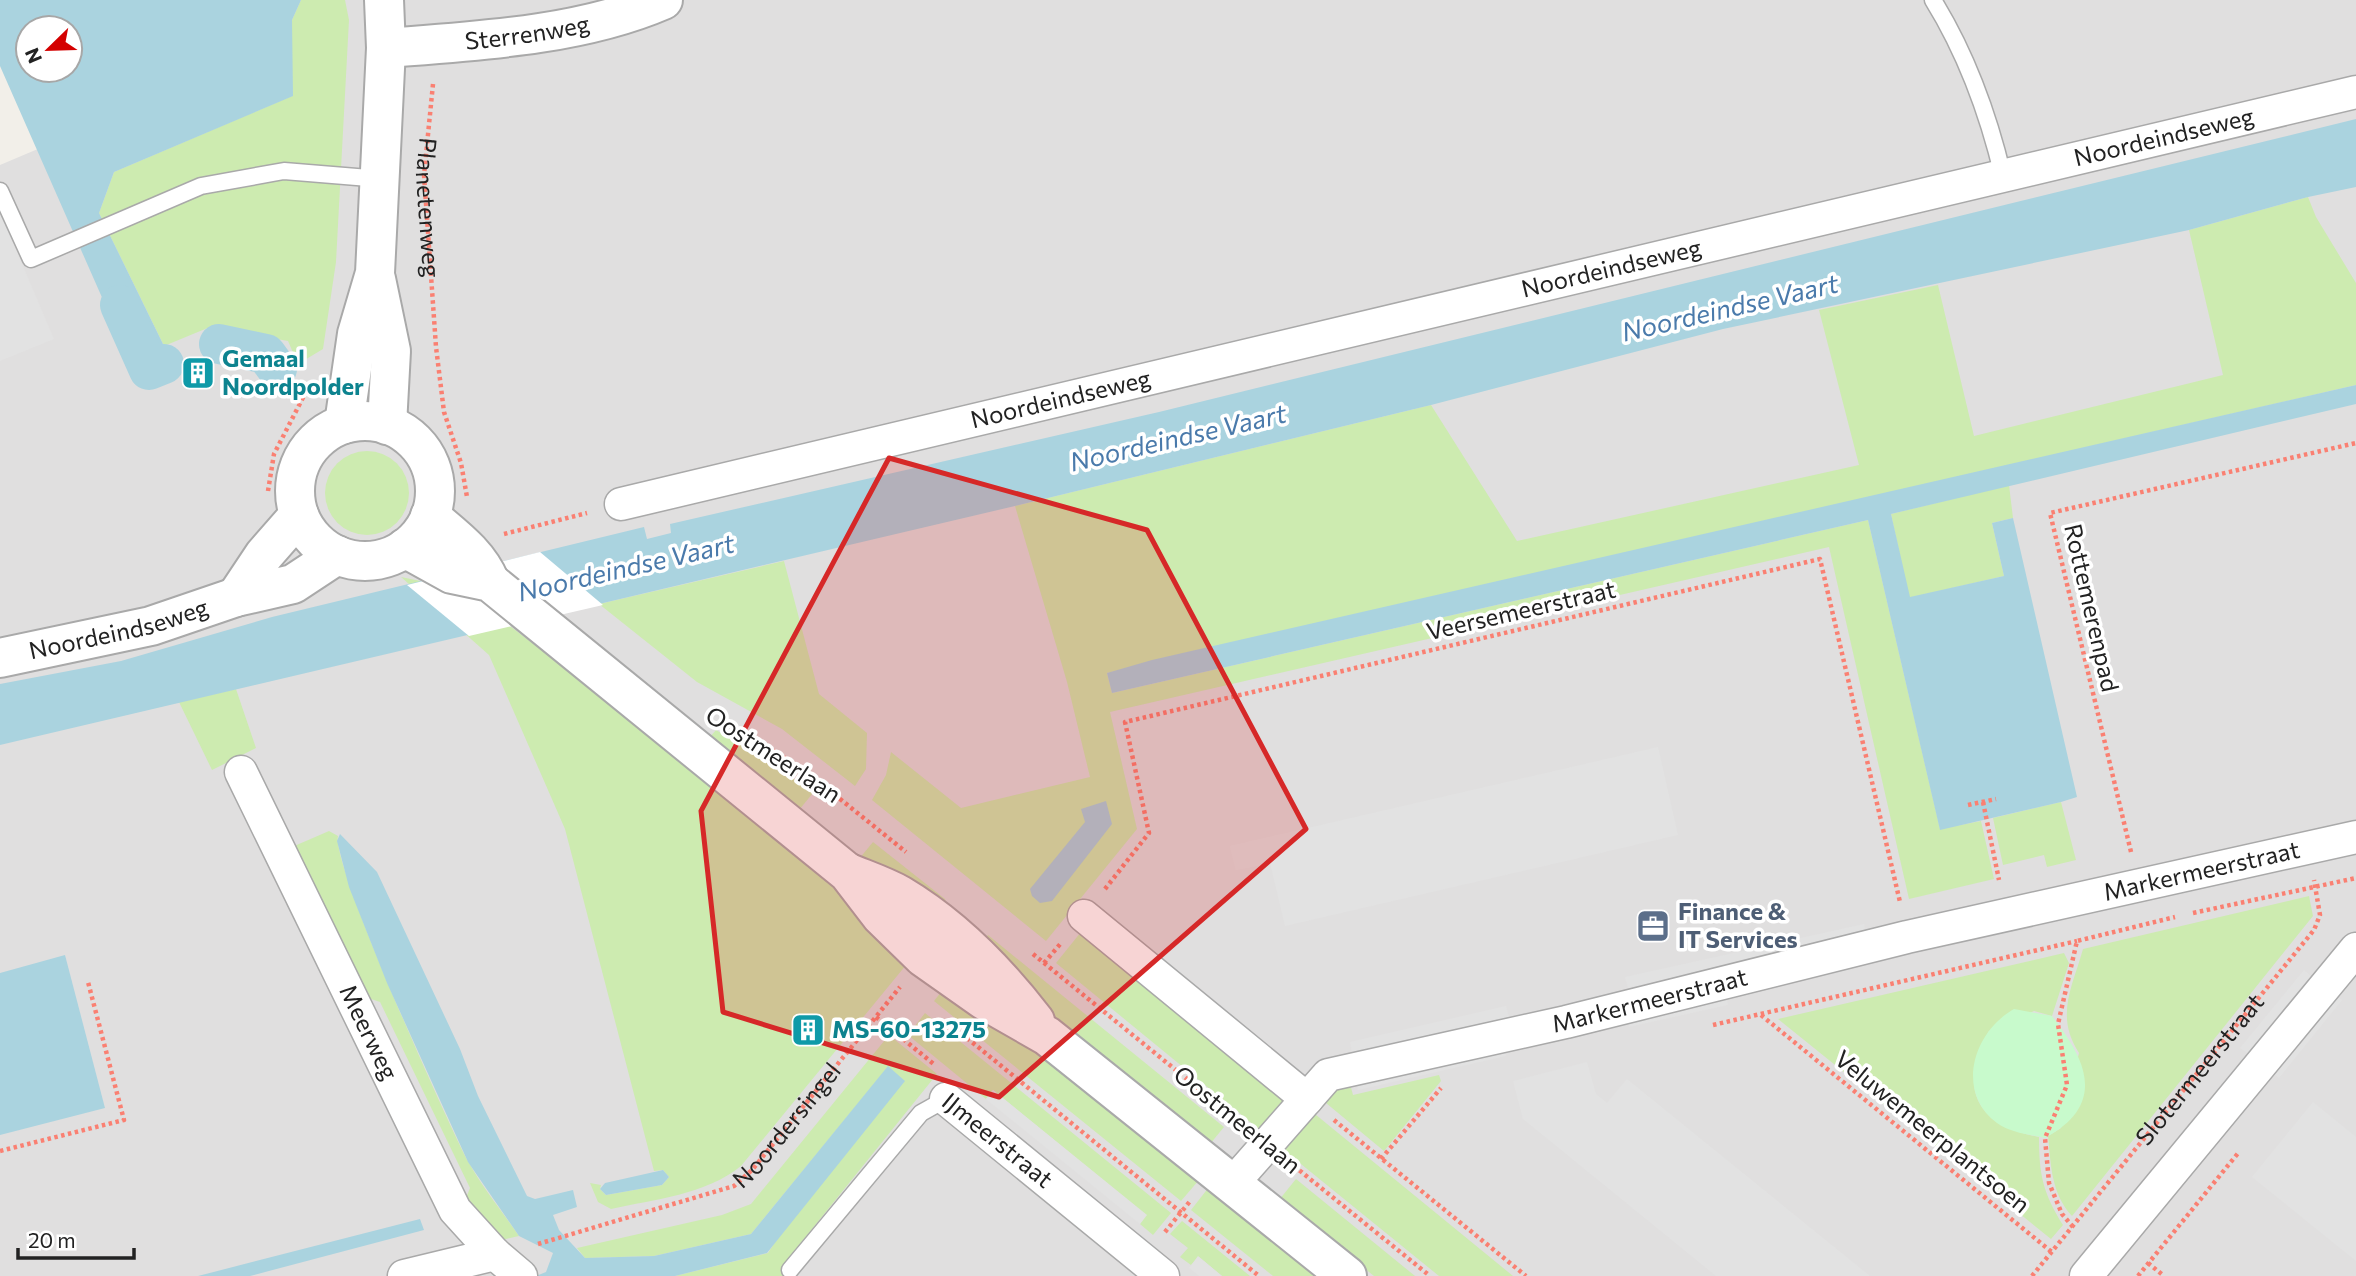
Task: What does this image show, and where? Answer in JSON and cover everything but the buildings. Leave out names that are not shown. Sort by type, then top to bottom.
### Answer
[{"type":"street","name":"Planetenweg","points":[[344,424],[357,334],[375,273],[386,48],[384,0]]},
{"type":"street","name":"Sterrenweg","points":[[386,48],[438,44],[605,21],[663,0]]},
{"type":"street","name":"Noordeindseweg","points":[[621,504],[2356,92]]},
{"type":"street","name":"Planetenweg","points":[[375,273],[391,351],[387,425]]},
{"type":"street","points":[[366,421],[387,425],[411,439],[428,461],[435,489],[430,516],[421,534],[405,548],[387,558],[367,561],[337,555],[314,539],[299,515],[295,491],[300,466],[313,444],[344,424],[366,421]]},
{"type":"street","name":"Noordeindseweg","points":[[236,597],[264,555],[299,515]]},
{"type":"street","name":"Oostmeerlaan","points":[[430,516],[538,620],[848,873],[881,916],[923,957],[984,1000],[1047,1036],[1347,1276]]},
{"type":"street","name":"Oostmeerlaan","points":[[405,548],[481,564]]},
{"type":"street","name":"Noordeindseweg","points":[[0,658],[151,626],[236,597],[293,584],[337,555]]},
{"type":"street","name":"Meerweg","points":[[241,772],[455,1210],[495,1254],[521,1276]]},
{"type":"street","name":"Markermeerstraat","points":[[1224,1176],[1267,1144],[1328,1075],[1566,1021],[1907,937],[2356,837]]},
{"type":"street","points":[[1084,916],[1307,1098]]},
{"type":"street","name":"Slotermeerstraat","points":[[2074,1268],[2356,949]]},
{"type":"street","name":"IJmeerstraat","points":[[946,1099],[1153,1268]]},
{"type":"street","points":[[404,1276],[495,1254]]},
{"type":"lane","points":[[1933,0],[1951,29],[1988,113],[2003,176]]},
{"type":"lane","points":[[0,191],[31,259],[201,186],[284,171],[381,179]]},
{"type":"lane","name":"IJmeerstraat","points":[[790,1270],[921,1113],[946,1099]]},
{"type":"path","name":"Planetenweg","points":[[438,44],[424,174],[439,373]]},
{"type":"path","points":[[266,497],[274,454],[312,380],[322,371],[354,369]]},
{"type":"path","points":[[392,370],[439,373],[444,412],[461,463],[468,503]]},
{"type":"path","name":"Rottemerenpad","points":[[2132,853],[2050,513],[2356,443]]},
{"type":"path","points":[[481,564],[621,504]]},
{"type":"path","name":"Veersemeerstraat","points":[[1044,963],[1150,833],[1125,722],[1820,559],[1907,937]]},
{"type":"path","name":"Oostmeerlaan","points":[[720,718],[804,770],[917,860]]},
{"type":"path","points":[[1968,805],[1996,799]]},
{"type":"path","points":[[1983,802],[2000,883]]},
{"type":"path","name":"Slotermeerstraat","points":[[2032,1276],[2314,930],[2320,915],[2307,848]]},
{"type":"path","name":"Markermeerstraat","points":[[2191,913],[2356,878]]},
{"type":"path","name":"Markermeerstraat","points":[[1707,1027],[2077,941]]},
{"type":"path","name":"Oostmeerlaan","points":[[1044,963],[1430,1276]]},
{"type":"path","points":[[0,1151],[124,1120],[88,982]]},
{"type":"path","name":"Noordersingel","points":[[535,1245],[634,1213],[734,1186],[752,1170],[901,985],[910,992]]},
{"type":"path","name":"Veluwemeerplantsoen","points":[[1761,1014],[2074,1268]]},
{"type":"path","points":[[876,1017],[958,1084],[946,1099]]},
{"type":"path","points":[[961,1033],[1259,1276]]},
{"type":"path","points":[[1381,1159],[1441,1088],[1454,1085]]},
{"type":"path","points":[[1307,1098],[1526,1276]]},
{"type":"path","points":[[1153,1268],[1181,1212],[1224,1176]]},
{"type":"path","points":[[2148,1263],[2164,1276]]},
{"type":"highlighted area","points":[[889,458],[1147,530],[1306,829],[999,1097],[723,1012],[701,811]]},
{"type":"shaded area","points":[[80,0],[2356,0],[2356,1276],[0,1276],[0,165],[130,110]]},
{"type":"shaded area","points":[[0,212],[54,339],[0,361]]},
{"type":"shaded area","points":[[1658,747],[1678,835],[1285,926],[1270,863],[1236,870],[1230,846]]},
{"type":"shaded area","points":[[1864,924],[1866,935],[1628,988],[1625,977]]},
{"type":"shaded area","points":[[2304,970],[2312,977],[2249,1054],[2240,1048]]},
{"type":"shaded area","points":[[1725,993],[1728,1005],[1629,1027],[1626,1016]]},
{"type":"shaded area","points":[[2334,994],[2342,1000],[2279,1078],[2270,1071]]},
{"type":"shaded area","points":[[1506,1006],[1509,1017],[1352,1053],[1350,1042]]},
{"type":"shaded area","points":[[1503,1045],[1506,1056],[1358,1090],[1355,1079]]},
{"type":"shaded area","points":[[1587,1062],[1596,1094],[1607,1103],[1627,1079],[1870,1276],[1716,1276],[1523,1119],[1513,1081]]},
{"type":"shaded area","points":[[993,1090],[1147,1215],[1140,1224],[986,1099]]},
{"type":"shaded area","points":[[2313,1102],[2356,1137],[2356,1261],[2252,1177]]},
{"type":"shaded area","points":[[1198,1256],[1222,1276],[1199,1276],[1189,1268]]},
{"type":"green space","points":[[301,0],[345,0],[349,20],[336,262],[323,349],[298,364],[288,341],[210,327],[164,346],[99,213],[114,172],[292,96],[292,20]]},
{"type":"green space","points":[[2308,197],[2316,217],[2356,283],[2356,385],[1107,673],[1112,693],[1868,520],[1940,829],[1981,821],[1994,879],[1909,899],[1829,547],[1110,712],[1137,829],[1046,941],[872,800],[886,775],[891,752],[961,808],[1090,777],[1067,682],[1015,506],[1431,405],[1517,541],[1859,465],[1819,310],[1938,285],[1974,436],[2223,375],[2189,230]]},
{"type":"green space","points":[[367,451],[390,458],[402,470],[409,493],[402,516],[390,528],[367,535],[344,528],[332,516],[325,493],[332,470],[344,458]]},
{"type":"green space","points":[[2009,485],[2013,518],[1992,523],[2004,576],[1909,598],[1891,514]]},
{"type":"green space","points":[[784,561],[819,694],[867,733],[866,769],[855,786],[782,729],[697,682],[599,604]]},
{"type":"green space","points":[[401,577],[435,584],[510,626],[844,891],[911,959],[741,1166],[712,1184],[679,1195],[611,1209],[598,1202],[590,1183],[601,1185],[600,1189],[606,1195],[662,1185],[669,1177],[663,1170],[654,1171],[565,829],[489,655]]},
{"type":"green space","points":[[236,689],[256,748],[212,770],[179,702]]},
{"type":"green space","points":[[716,730],[776,765],[813,793],[799,810],[710,737]]},
{"type":"green space","points":[[2061,802],[2076,860],[2047,867],[2044,855],[2003,865],[1993,818]]},
{"type":"green space","points":[[329,831],[338,836],[352,893],[456,1137],[479,1180],[519,1236],[502,1240],[464,1203],[470,1188],[380,1002],[365,997],[292,847]]},
{"type":"green space","points":[[873,842],[945,899],[948,908],[859,859]]},
{"type":"green space","points":[[2309,896],[2313,916],[2072,1216],[2056,1188],[2048,1136],[2061,1128],[2079,1053],[2068,1027],[2067,1014],[2083,949]]},
{"type":"green space","points":[[1085,927],[1291,1094],[1261,1131],[1056,963]]},
{"type":"green space","points":[[988,935],[1224,1127],[1210,1144],[1050,1014],[980,945]]},
{"type":"green space","points":[[2064,953],[2069,963],[2052,1016],[2034,1011],[1989,1031],[1980,1051],[1974,1086],[1978,1101],[1987,1113],[2017,1131],[2039,1137],[2043,1183],[2063,1225],[2051,1239],[1778,1019]]},
{"type":"green space","points":[[945,987],[1017,1033],[1199,1180],[1181,1201],[934,1001]]},
{"type":"green space","points":[[2014,1009],[2052,1016],[2082,1065],[2084,1096],[2077,1111],[2065,1125],[2045,1138],[2020,1133],[1997,1123],[1984,1110],[1976,1095],[1974,1063],[1980,1047],[1988,1032]]},
{"type":"green space","points":[[925,1013],[1171,1213],[1153,1235],[1140,1224],[1146,1215],[993,1090],[986,1099],[908,1035]]},
{"type":"green space","points":[[889,1035],[937,1074],[783,1265],[795,1276],[675,1276],[768,1253],[888,1067],[751,1234],[654,1256],[585,1258],[577,1248],[722,1215],[751,1204]]},
{"type":"green space","points":[[1439,1075],[1441,1081],[1384,1151],[1320,1098],[1349,1080],[1353,1095]]},
{"type":"green space","points":[[1310,1110],[1513,1276],[1439,1276],[1280,1147]]},
{"type":"green space","points":[[1296,1179],[1415,1276],[1374,1276],[1279,1200]]},
{"type":"green space","points":[[1209,1187],[1318,1276],[1273,1276],[1191,1210]]},
{"type":"green space","points":[[1182,1221],[1250,1276],[1222,1276],[1199,1257],[1191,1265],[1180,1257],[1188,1248],[1170,1234]]},
{"type":"water","points":[[0,0],[301,0],[292,20],[293,96],[114,172],[99,213],[164,346],[130,361],[0,66]]},
{"type":"water","name":"Noordeindse Vaart","points":[[2356,119],[2356,187],[2308,197],[2189,230],[1723,329],[1431,405],[1015,506],[0,745],[0,684],[121,661],[272,617],[644,527],[647,539],[671,533],[670,524],[1159,412]]},
{"type":"water","points":[[2356,385],[2356,404],[1891,514],[1910,597],[2004,576],[1992,523],[2013,518],[2077,797],[1940,830],[1868,520],[1112,693],[1107,673],[1152,660]]},
{"type":"water","points":[[1106,801],[1112,824],[1052,901],[1040,903],[1032,896],[1030,889],[1085,822],[1081,809]]},
{"type":"water","points":[[340,834],[377,872],[460,1049],[478,1096],[527,1196],[535,1199],[573,1190],[577,1207],[553,1215],[559,1230],[585,1258],[654,1256],[751,1234],[888,1066],[905,1081],[767,1253],[675,1276],[536,1276],[546,1272],[553,1253],[519,1236],[468,1162],[387,983],[349,887],[337,841]]},
{"type":"water","points":[[65,955],[105,1108],[0,1135],[0,973]]},
{"type":"water","points":[[663,1170],[669,1177],[662,1185],[606,1195],[600,1189],[605,1183]]},
{"type":"water","points":[[420,1219],[424,1230],[250,1276],[198,1276]]},
{"type":"pier","points":[[540,552],[603,605],[469,636],[407,585]]},
{"type":"waterway","points":[[120,305],[149,370],[164,364]]},
{"type":"waterway","points":[[219,344],[266,354],[277,369]]},
{"type":"place","name":"Gemaal Noordpolder","points":[[198,373]]},
{"type":"place","name":"Finance & IT Services","points":[[1653,926]]},
{"type":"place","name":"MS-60-13275","points":[[808,1030]]}]
